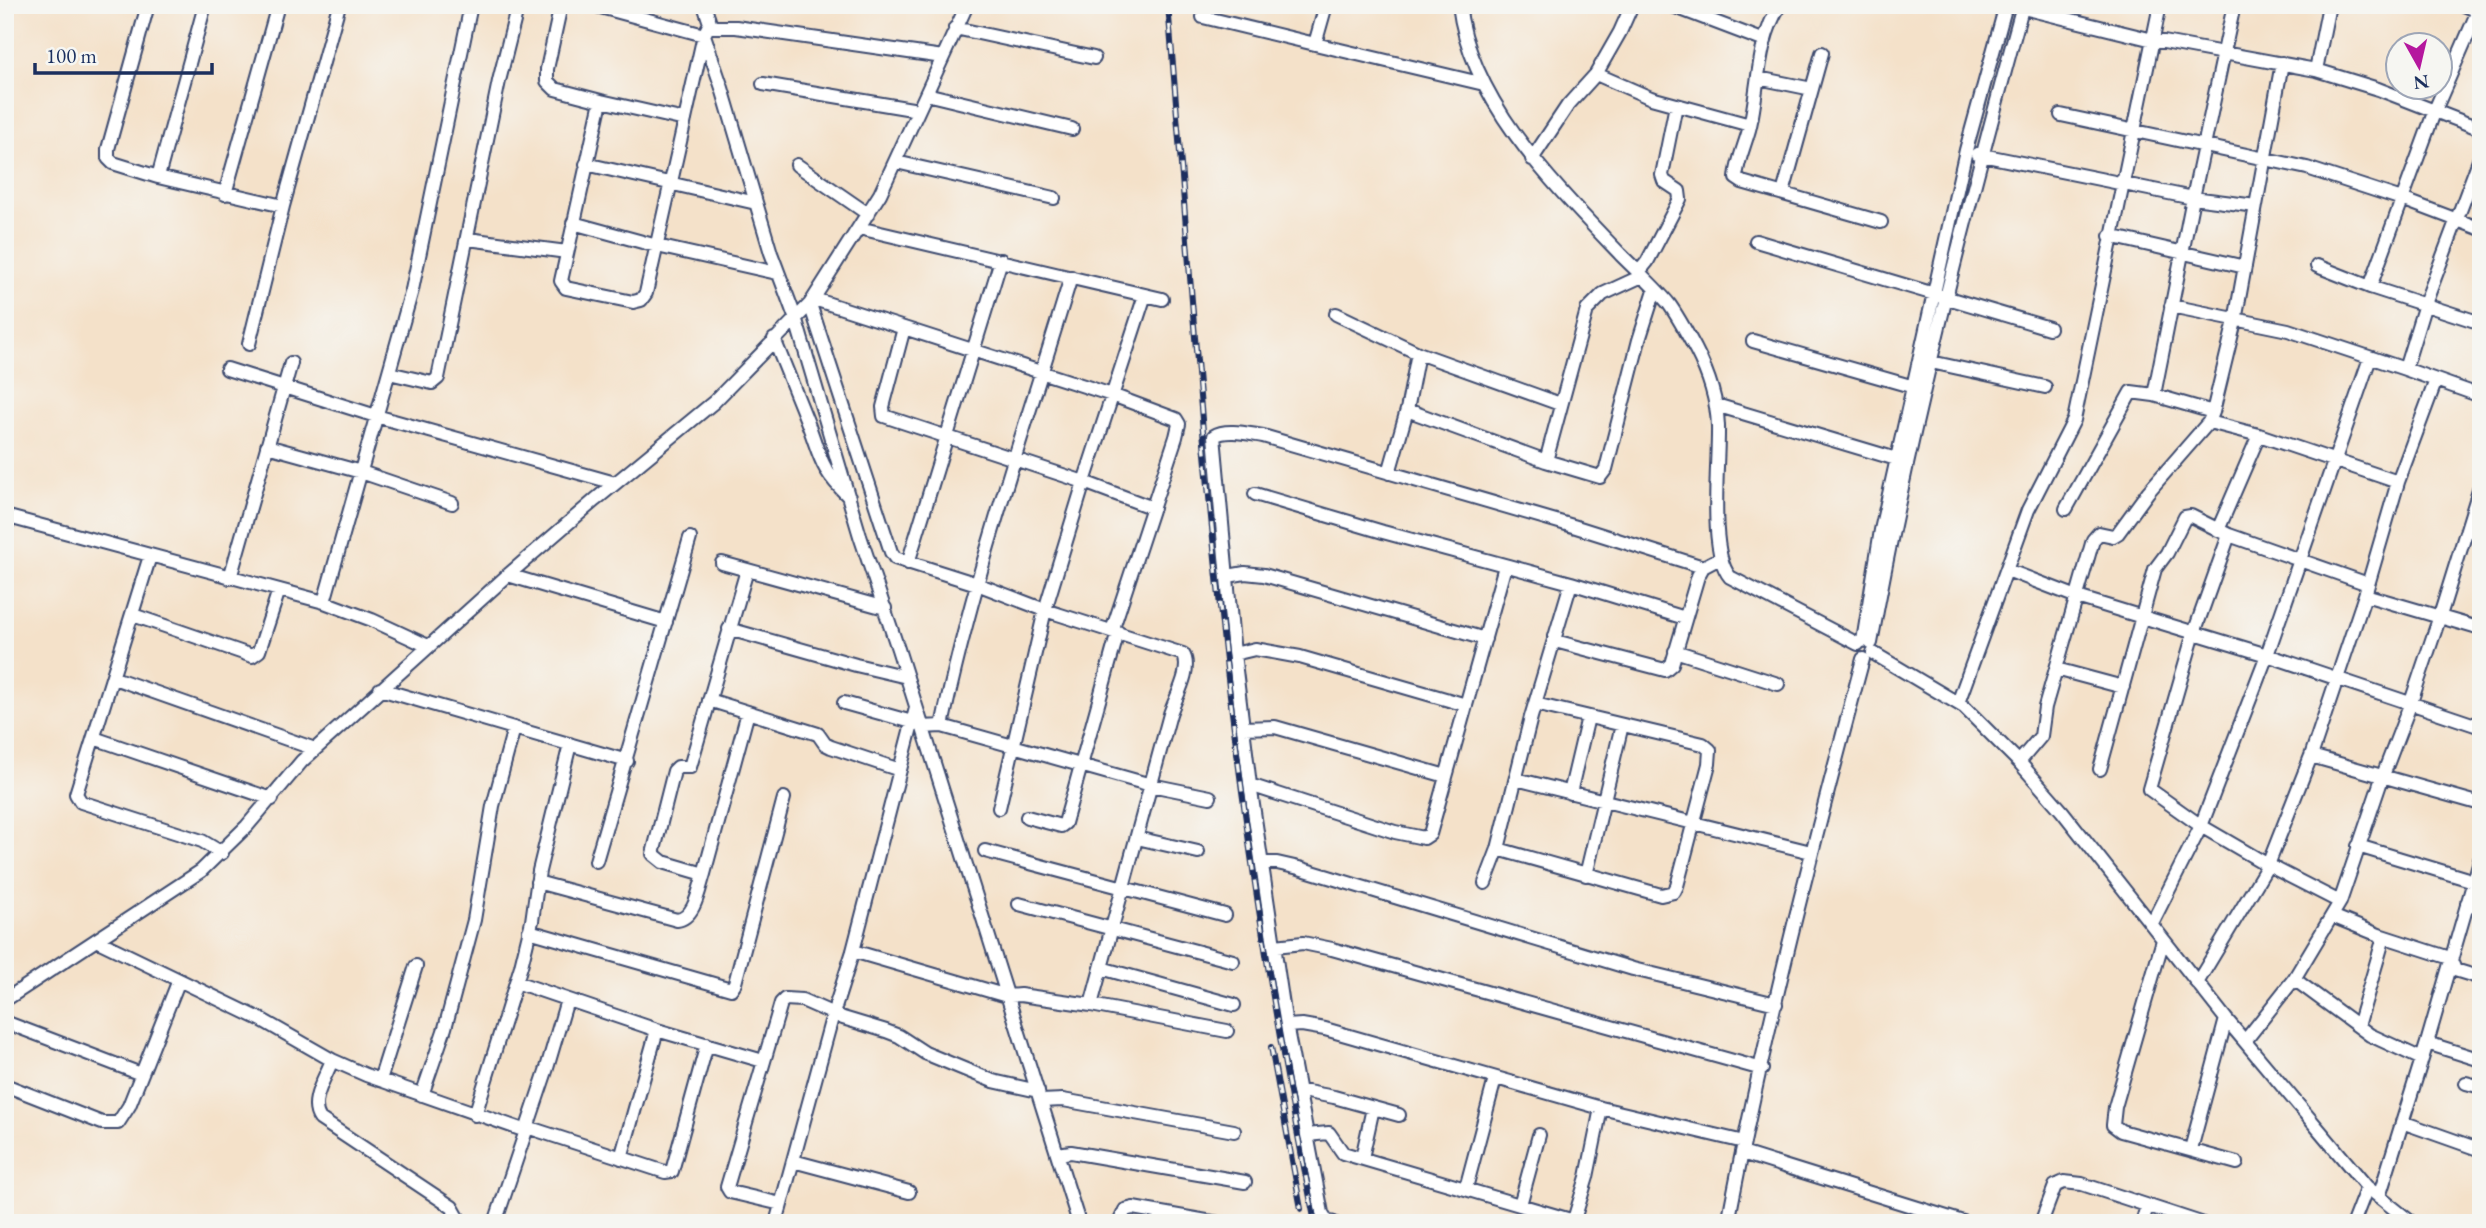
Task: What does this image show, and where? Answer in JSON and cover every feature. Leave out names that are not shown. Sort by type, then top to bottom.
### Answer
[{"type":"street","points":[[148,5],[107,155],[113,163],[158,177],[283,206]]},
{"type":"street","points":[[158,177],[205,5]]},
{"type":"street","points":[[225,194],[278,5]]},
{"type":"street","points":[[249,344],[283,206],[338,5]]},
{"type":"street","points":[[324,602],[412,290],[471,5]]},
{"type":"street","points":[[389,373],[429,383],[437,381],[499,81],[518,5]]},
{"type":"street","points":[[561,5],[547,69],[547,82],[555,89],[601,102],[685,120]]},
{"type":"street","points":[[593,5],[707,30],[736,27],[943,57]]},
{"type":"street","points":[[704,5],[707,30],[722,88],[777,273],[805,308],[895,558],[1183,654],[1186,660],[1121,888],[1091,1005]]},
{"type":"street","points":[[5,1000],[201,871],[222,853],[272,799],[286,778],[315,749],[508,575],[714,402],[805,308],[868,214],[896,162],[967,5]]},
{"type":"street","points":[[1315,44],[1326,5]]},
{"type":"street","points":[[1459,5],[1474,61],[1484,83],[1532,159],[1670,305],[1697,352],[1716,405],[1720,558],[1730,577],[1866,648],[1958,703],[2050,796],[2197,982],[2367,1187],[2412,1222]]},
{"type":"street","points":[[1532,159],[1569,105],[1596,74],[1632,5]]},
{"type":"street","points":[[1670,5],[1765,41]]},
{"type":"street","points":[[1780,5],[1768,27],[1750,125],[1736,178],[1881,222]]},
{"type":"street","points":[[1919,388],[1931,362],[1941,294],[1942,257],[1966,150],[2006,5]]},
{"type":"street","points":[[1958,703],[2028,510],[2074,420],[2160,5]]},
{"type":"street","points":[[2154,395],[2235,5]]},
{"type":"street","points":[[2316,70],[2329,5]]},
{"type":"street","points":[[2370,287],[2435,110],[2479,11],[2464,5]]},
{"type":"street","points":[[1728,1223],[1811,852],[1866,648],[1881,530],[1902,461],[1941,294],[1955,262],[2023,6],[2153,40],[2316,70],[2378,89],[2481,129]]},
{"type":"street","points":[[1203,17],[1484,83]]},
{"type":"street","points":[[955,28],[1094,58]]},
{"type":"street","points":[[601,102],[567,251],[563,286],[633,302],[641,300],[646,293],[707,30]]},
{"type":"street","points":[[1783,193],[1822,54]]},
{"type":"street","points":[[2019,762],[2040,736],[2045,707],[2090,548],[2097,534],[2113,536],[2118,533],[2148,492],[2211,417],[2235,321],[2282,63]]},
{"type":"street","points":[[1596,74],[1651,98],[1750,125]]},
{"type":"street","points":[[1758,78],[1812,89]]},
{"type":"street","points":[[764,84],[918,110]]},
{"type":"street","points":[[926,94],[1072,129]]},
{"type":"street","points":[[1546,461],[1587,310],[1603,294],[1640,274],[1679,199],[1679,191],[1664,181],[1661,175],[1676,105]]},
{"type":"street","points":[[2061,115],[2307,168],[2402,199],[2481,229]]},
{"type":"street","points":[[1966,150],[2193,198],[2256,206]]},
{"type":"street","points":[[2405,369],[2425,304],[2481,155]]},
{"type":"street","points":[[896,162],[1054,198]]},
{"type":"street","points":[[586,164],[757,203]]},
{"type":"street","points":[[797,165],[868,214]]},
{"type":"street","points":[[573,223],[657,246],[777,273]]},
{"type":"street","points":[[859,228],[1162,299]]},
{"type":"street","points":[[2110,236],[2245,267]]},
{"type":"street","points":[[468,239],[567,251]]},
{"type":"street","points":[[1756,241],[2049,328]]},
{"type":"street","points":[[1942,257],[1955,262]]},
{"type":"street","points":[[908,563],[1001,260]]},
{"type":"street","points":[[2317,266],[2370,287],[2481,323]]},
{"type":"street","points":[[776,1223],[853,951],[900,770],[928,726],[977,584],[1071,277]]},
{"type":"street","points":[[1407,410],[1595,477],[1604,474],[1655,290]]},
{"type":"street","points":[[999,808],[1045,610],[1145,295]]},
{"type":"street","points":[[2171,306],[2288,330],[2481,396]]},
{"type":"street","points":[[805,308],[904,328],[1112,395],[1174,417],[1178,421],[1115,632],[1065,823],[1057,825],[1027,817]]},
{"type":"street","points":[[805,308],[849,497],[916,707],[928,726],[1063,1153],[1079,1223]]},
{"type":"street","points":[[1336,314],[1418,353],[1560,404]]},
{"type":"street","points":[[904,328],[883,414],[888,418],[1084,482],[1153,508]]},
{"type":"street","points":[[774,338],[817,453],[831,480],[849,497]]},
{"type":"street","points":[[1754,341],[1919,388]]},
{"type":"street","points":[[1389,473],[1407,410],[1418,353]]},
{"type":"street","points":[[2152,923],[2202,826],[2267,655],[2370,358]]},
{"type":"street","points":[[1931,362],[2045,387]]},
{"type":"street","points":[[230,578],[291,363]]},
{"type":"street","points":[[227,369],[376,416],[615,483]]},
{"type":"street","points":[[2197,982],[2267,865],[2311,756],[2367,589],[2398,482],[2435,380]]},
{"type":"street","points":[[2066,509],[2131,392],[2154,395],[2259,435],[2398,482]]},
{"type":"street","points":[[1716,405],[1902,461]]},
{"type":"street","points":[[1334,1223],[1326,1221],[1322,1213],[1286,1026],[1242,729],[1213,446],[1216,434],[1228,432],[1263,436],[1573,526],[1703,567]]},
{"type":"street","points":[[2259,435],[2224,532],[2149,784],[2152,793],[2202,826],[2267,865],[2340,902]]},
{"type":"street","points":[[267,446],[361,472],[452,503]]},
{"type":"street","points":[[2245,1041],[2294,979],[2340,902],[2440,619],[2481,484]]},
{"type":"street","points":[[1255,494],[1685,618]]},
{"type":"street","points":[[5,516],[324,602],[428,646]]},
{"type":"street","points":[[2100,769],[2155,569],[2167,553],[2185,517],[2191,516],[2224,532],[2440,619],[2481,629]]},
{"type":"street","points":[[596,861],[690,538]]},
{"type":"street","points":[[150,556],[76,794],[81,802],[202,841],[222,853]]},
{"type":"street","points":[[1555,641],[1662,670],[1672,664],[1698,576],[1703,567],[1720,558]]},
{"type":"street","points":[[722,563],[885,608]]},
{"type":"street","points":[[1250,785],[1383,828],[1424,838],[1430,834],[1505,566]]},
{"type":"street","points":[[704,874],[663,862],[653,854],[653,850],[674,771],[678,767],[690,767],[747,570]]},
{"type":"street","points":[[2007,570],[2077,597],[2267,655],[2481,727]]},
{"type":"street","points":[[1228,576],[1245,573],[1264,575],[1485,639]]},
{"type":"street","points":[[508,575],[666,622]]},
{"type":"street","points":[[1485,883],[1499,849],[1535,704],[1571,583]]},
{"type":"street","points":[[133,615],[252,656],[259,651],[279,590]]},
{"type":"street","points":[[729,629],[907,677]]},
{"type":"street","points":[[1234,654],[1255,649],[1300,657],[1466,705]]},
{"type":"street","points":[[1675,651],[1778,684]]},
{"type":"street","points":[[2056,669],[2123,687]]},
{"type":"street","points":[[114,678],[315,749]]},
{"type":"street","points":[[380,689],[627,761]]},
{"type":"street","points":[[709,700],[818,734],[827,746],[900,770]]},
{"type":"street","points":[[844,703],[1013,745],[1151,785],[1210,797]]},
{"type":"street","points":[[1499,849],[1661,895],[1670,894],[1677,886],[1711,755],[1708,746],[1535,704]]},
{"type":"street","points":[[537,881],[680,920],[691,911],[704,874],[748,712]]},
{"type":"street","points":[[1570,793],[1588,717]]},
{"type":"street","points":[[1586,875],[1622,725]]},
{"type":"street","points":[[1242,729],[1275,727],[1446,776]]},
{"type":"street","points":[[422,1095],[463,968],[493,806],[514,728]]},
{"type":"street","points":[[94,738],[272,799]]},
{"type":"street","points":[[475,1115],[516,982],[570,744]]},
{"type":"street","points":[[2311,756],[2481,804]]},
{"type":"street","points":[[1516,779],[1811,852]]},
{"type":"street","points":[[529,931],[731,989],[735,983],[784,798]]},
{"type":"street","points":[[1137,838],[1198,852]]},
{"type":"street","points":[[2358,846],[2474,881]]},
{"type":"street","points":[[985,850],[1225,915]]},
{"type":"street","points":[[2379,1197],[2481,857]]},
{"type":"street","points":[[1262,863],[1299,868],[1633,969],[1776,1003]]},
{"type":"street","points":[[2467,903],[2481,908]]},
{"type":"street","points":[[1019,904],[1233,961]]},
{"type":"street","points":[[2332,916],[2384,937],[2450,958],[2455,970],[2481,978]]},
{"type":"street","points":[[2358,1026],[2384,937]]},
{"type":"street","points":[[96,940],[262,1020],[332,1060],[380,1080],[475,1115],[665,1172],[674,1168],[707,1044]]},
{"type":"street","points":[[2163,940],[2112,1121],[2121,1131],[2236,1163]]},
{"type":"street","points":[[1275,946],[1303,943],[1332,949],[1762,1069]]},
{"type":"street","points":[[853,951],[1013,996],[1091,1005],[1227,1031]]},
{"type":"street","points":[[380,1080],[416,966]]},
{"type":"street","points":[[1101,968],[1234,1005]]},
{"type":"street","points":[[2294,979],[2358,1026],[2400,1051],[2422,1059]]},
{"type":"street","points":[[5,1086],[102,1123],[118,1123],[123,1118],[179,980]]},
{"type":"street","points":[[516,982],[657,1030],[763,1062]]},
{"type":"street","points":[[781,1204],[730,1192],[727,1187],[781,1003],[785,999],[802,1000],[833,1014],[899,1036],[925,1053],[993,1081],[1044,1098],[1234,1131]]},
{"type":"street","points":[[495,1223],[567,1000]]},
{"type":"street","points":[[2191,1149],[2227,1019]]},
{"type":"street","points":[[5,1023],[141,1074]]},
{"type":"street","points":[[1286,1026],[1302,1025],[1325,1029],[1743,1148],[1966,1223]]},
{"type":"street","points":[[621,1158],[657,1030]]},
{"type":"street","points":[[2427,1043],[2481,1060]]},
{"type":"street","points":[[332,1060],[317,1098],[315,1111],[320,1119],[452,1207],[461,1223]]},
{"type":"street","points":[[1465,1188],[1494,1079]]},
{"type":"street","points":[[2466,1083],[2481,1087]]},
{"type":"street","points":[[1297,1090],[1399,1115]]},
{"type":"street","points":[[1362,1158],[1373,1108]]},
{"type":"street","points":[[1306,1135],[1329,1133],[1339,1151],[1573,1222],[1587,1177],[1601,1108]]},
{"type":"street","points":[[2402,1122],[2481,1150]]},
{"type":"street","points":[[1520,1205],[1539,1135]]},
{"type":"street","points":[[1063,1153],[1245,1182]]},
{"type":"street","points":[[793,1161],[909,1192]]},
{"type":"street","points":[[2042,1223],[2055,1186],[2064,1182],[2082,1184],[2202,1223]]},
{"type":"street","points":[[2353,1223],[2367,1187]]},
{"type":"street","points":[[2142,1223],[2147,1206]]},
{"type":"street","points":[[1119,1223],[1125,1210],[1133,1208],[1218,1223]]},
{"type":"railway","points":[[1168,5],[1200,398],[1230,693],[1266,953],[1315,1223]]},
{"type":"railway","points":[[1271,1047],[1301,1209]]}]
